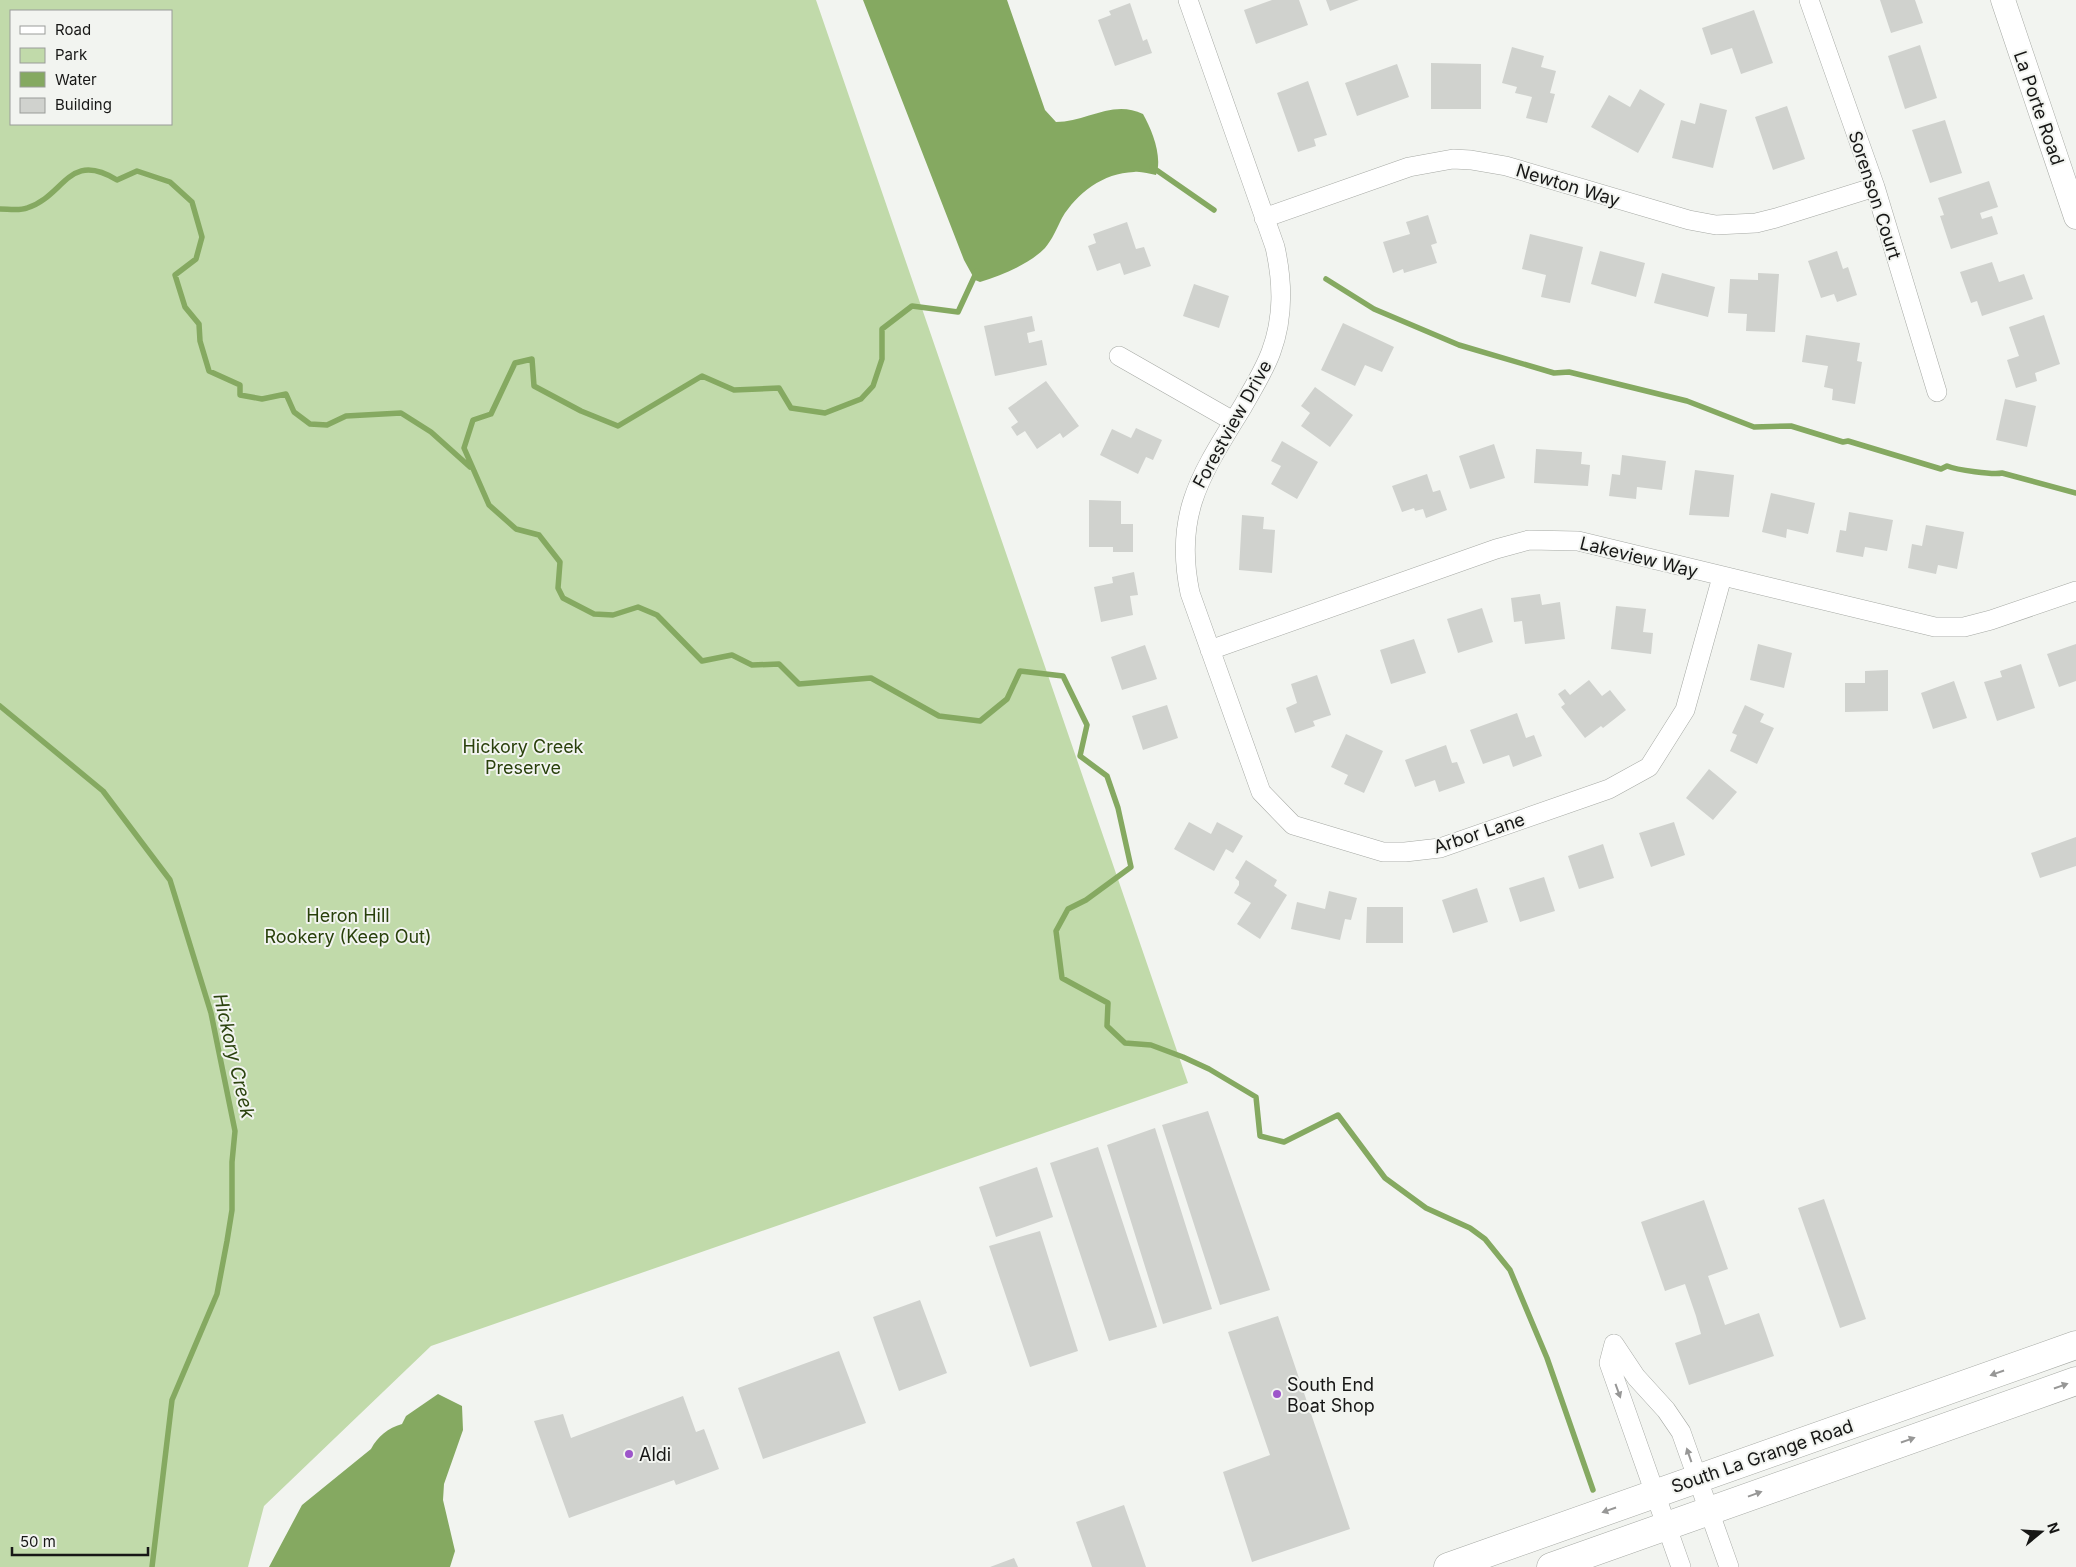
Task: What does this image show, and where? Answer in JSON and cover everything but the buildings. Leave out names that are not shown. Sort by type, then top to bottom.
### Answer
[{"type":"main road","name":"South La Grange Road","points":[[1448,1567],[2076,1345]]},
{"type":"main road","name":"South La Grange Road","points":[[1551,1567],[2076,1381]]},
{"type":"street","name":"Forestview Drive","points":[[1188,0],[1275,247],[1282,290],[1280,314],[1271,352],[1258,381],[1203,472],[1193,494],[1187,518],[1185,547],[1187,578],[1210,650]]},
{"type":"street","name":"Sorenson Court","points":[[1809,0],[1874,187],[1937,392]]},
{"type":"street","name":"La Porte Road","points":[[2003,0],[2076,217]]},
{"type":"street","name":"Newton Way","points":[[1264,218],[1409,166],[1453,159],[1506,166],[1689,220],[1716,225],[1737,225],[1776,218],[1874,187]]},
{"type":"street","points":[[1119,356],[1233,421]]},
{"type":"street","name":"Lakeview Way","points":[[1210,650],[1496,549],[1529,540],[1578,541],[1935,627],[1964,627],[2076,592]]},
{"type":"street","name":"Arbor Lane","points":[[1210,650],[1261,792],[1293,825],[1383,852],[1422,851],[1440,848],[1609,789],[1649,767],[1685,710],[1722,577]]},
{"type":"street","points":[[1681,1567],[1609,1363],[1614,1344],[1636,1378],[1666,1410],[1681,1432],[1729,1567]]},
{"type":"green space","name":"Hickory Creek Preserve","points":[[0,0],[816,0],[1188,1083],[431,1346],[264,1506],[248,1567],[0,1567]]},
{"type":"water","points":[[863,0],[1007,0],[1045,110],[1056,122],[1078,119],[1110,110],[1132,110],[1143,114],[1153,136],[1157,152],[1158,168],[1156,175],[1142,172],[1123,173],[1102,180],[1075,200],[1062,218],[1048,245],[1031,260],[1006,273],[980,282],[975,280],[964,260]]},
{"type":"water","points":[[438,1394],[462,1406],[463,1430],[444,1484],[443,1500],[455,1551],[450,1567],[269,1567],[302,1505],[371,1449],[384,1433],[402,1424],[406,1416]]},
{"type":"waterway","points":[[1152,167],[1214,210]]},
{"type":"waterway","points":[[0,209],[17,210],[27,208],[40,202],[68,178],[88,170],[101,172],[117,180],[137,171],[170,182],[192,202],[202,237],[196,259],[175,275],[185,307],[199,324],[200,341],[209,371],[240,385],[240,395],[262,399],[286,394],[294,412],[310,424],[327,425],[346,416],[401,413],[431,432],[470,467]]},
{"type":"waterway","points":[[977,271],[958,312],[912,306],[882,329],[882,359],[873,386],[861,399],[825,413],[791,408],[779,388],[734,390],[702,376],[618,426],[581,411],[534,386],[532,359],[515,363],[491,414],[473,420],[464,448],[489,505],[516,529],[539,535],[560,562],[558,588],[563,598],[594,614],[613,615],[638,607],[657,615],[702,661],[732,655],[752,665],[779,664],[799,684],[871,678],[939,716],[980,721],[1007,699],[1020,671],[1063,676],[1087,725],[1080,756],[1107,776],[1118,808],[1131,867],[1086,900],[1068,909],[1056,931],[1062,978],[1108,1003],[1107,1026],[1125,1043],[1151,1045],[1183,1057],[1209,1069],[1256,1097],[1260,1136],[1284,1142],[1338,1115],[1385,1178],[1426,1208],[1470,1228],[1485,1239],[1510,1270],[1547,1358],[1593,1490]]},
{"type":"waterway","points":[[1326,279],[1374,309],[1459,345],[1554,373],[1569,372],[1687,401],[1754,427],[1791,426],[1941,469],[1947,466],[1975,472],[2002,473],[2076,493]]},
{"type":"waterway","name":"Hickory Creek","points":[[0,706],[103,791],[170,880],[211,1013],[235,1131],[232,1162],[232,1210],[217,1294],[172,1400],[152,1567]]},
{"type":"place","name":"South End Boat Shop","points":[[1277,1394]]},
{"type":"place","name":"Aldi","points":[[629,1454]]},
{"type":"park label","name":"Heron Hill Rookery (Keep Out)","points":[[348,925]]}]
